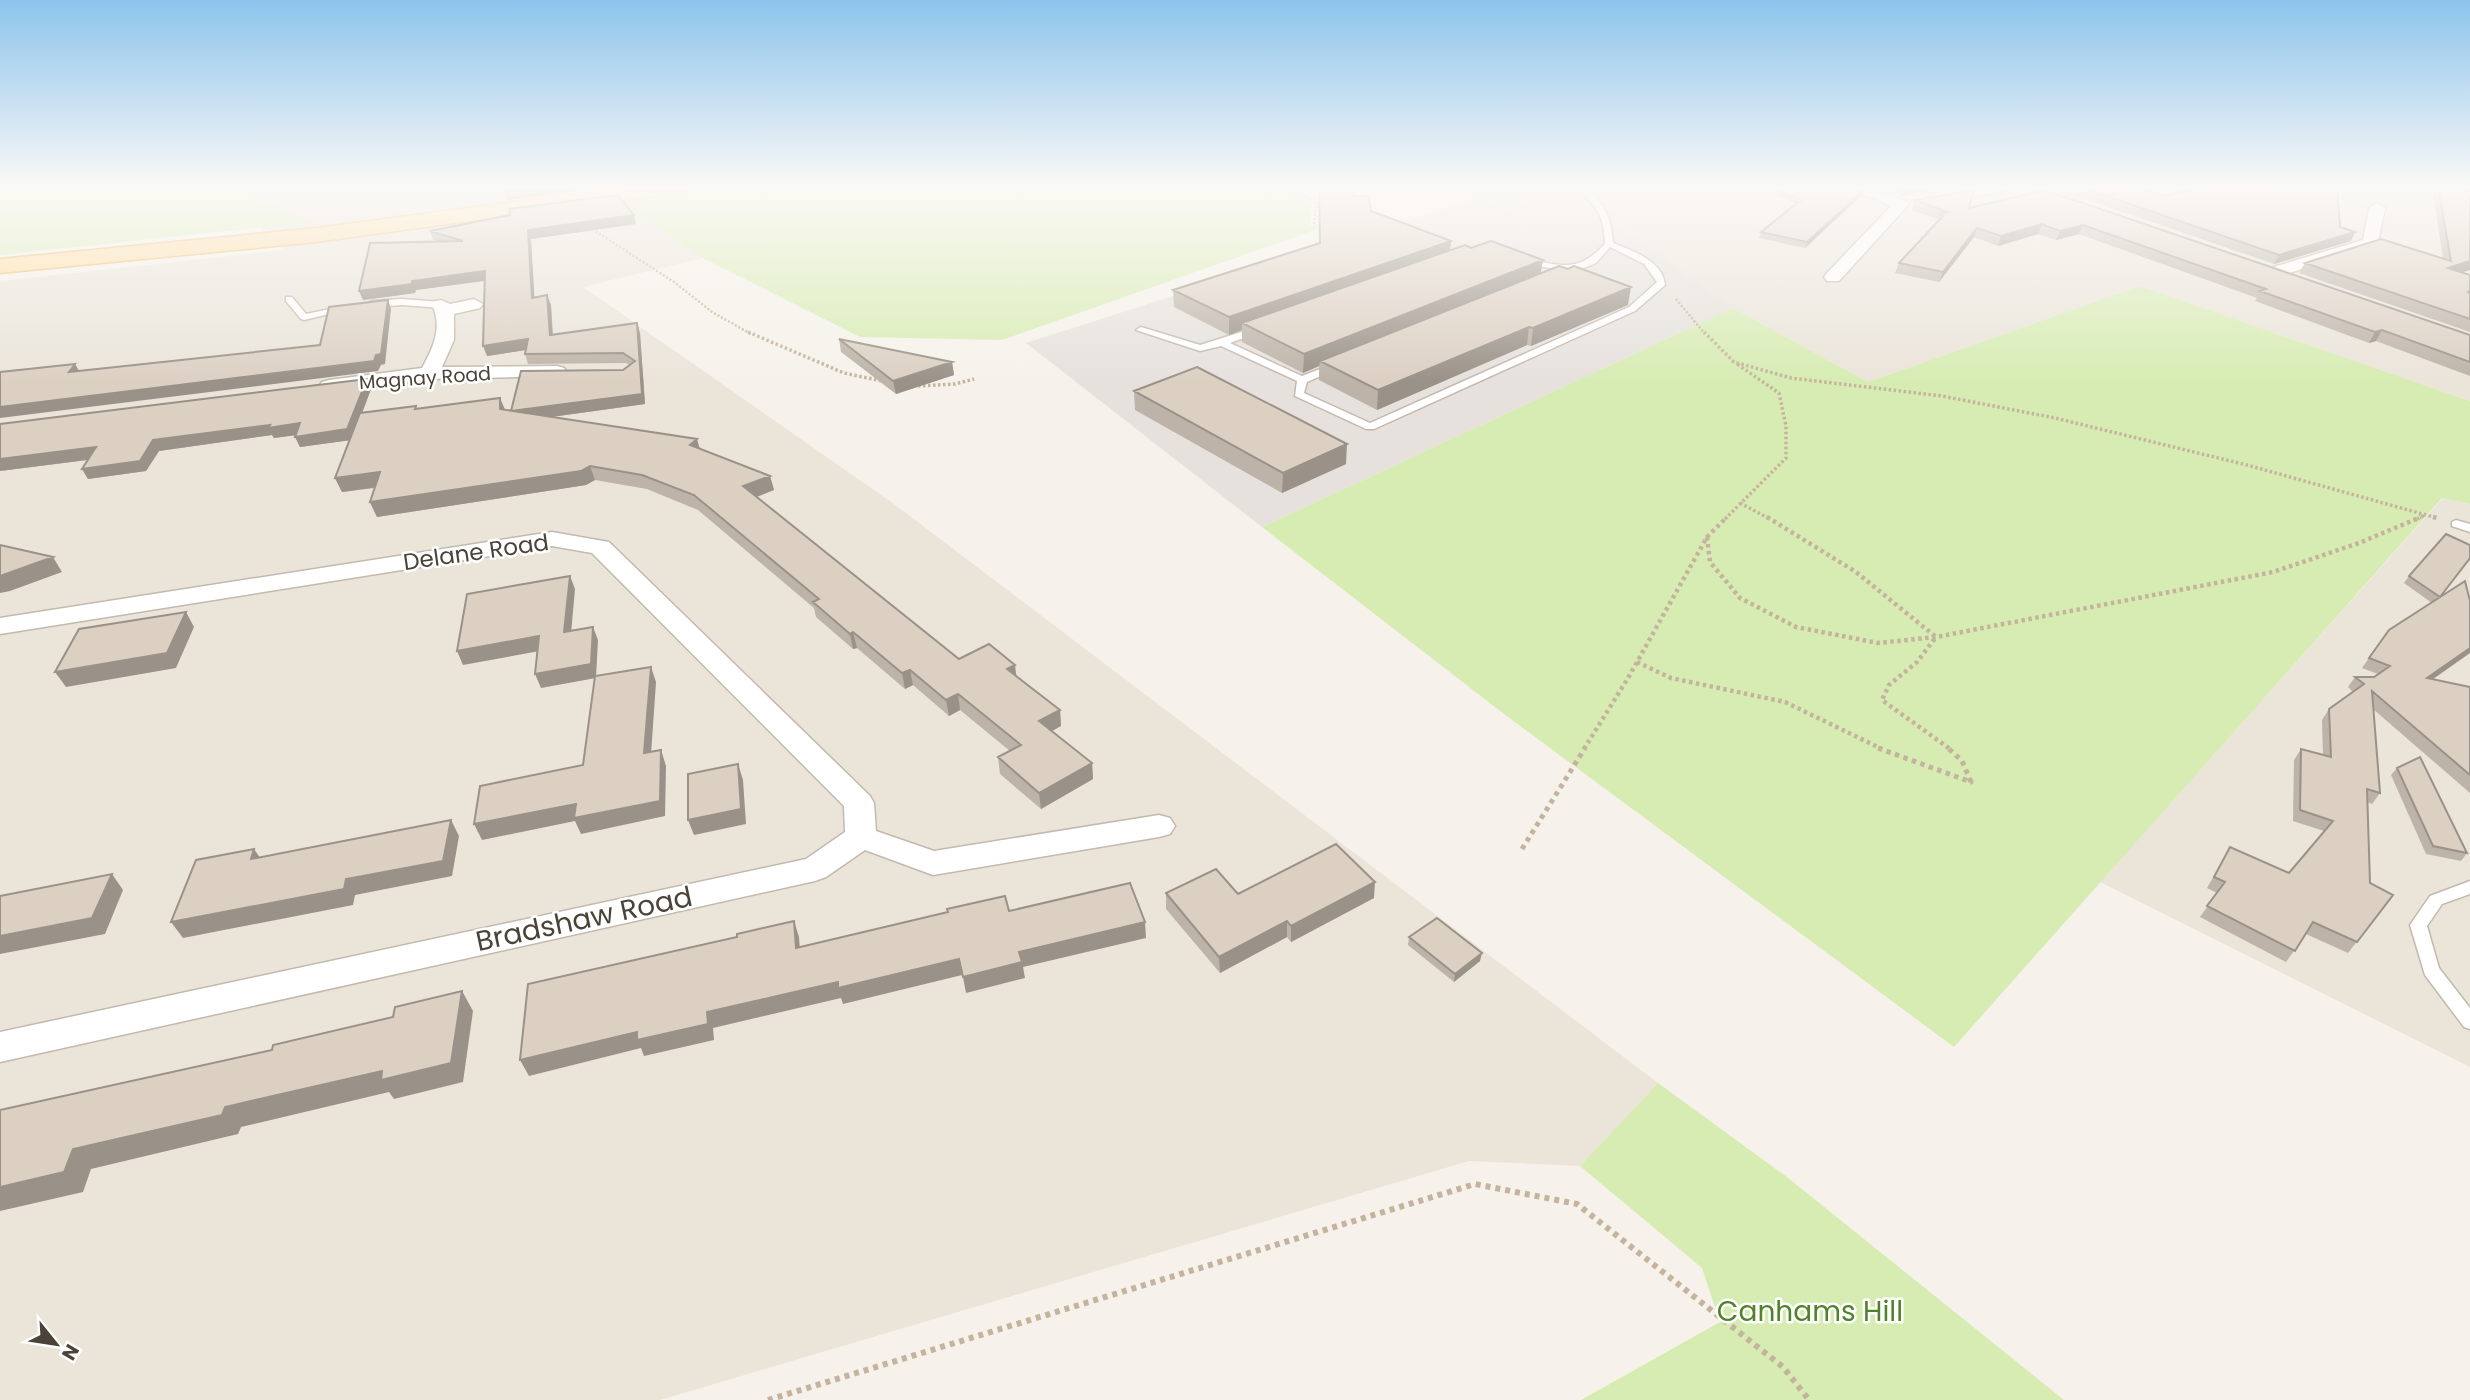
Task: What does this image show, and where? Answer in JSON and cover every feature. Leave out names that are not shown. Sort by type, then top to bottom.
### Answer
[{"type":"main road","points":[[0,266],[150,251]]},
{"type":"street","points":[[1833,277],[1861,251]]},
{"type":"street","points":[[2302,281],[2270,270],[2340,251]]},
{"type":"street","points":[[429,373],[437,359],[447,328],[443,308],[474,304]]},
{"type":"street","name":"Magnay Road","points":[[304,389],[429,373],[573,372]]},
{"type":"street","name":"Delane Road","points":[[0,626],[552,539],[600,547],[859,803],[861,837]]},
{"type":"street","points":[[861,837],[933,863],[1159,826]]},
{"type":"street","name":"Bradshaw Road","points":[[0,1047],[815,869],[861,837]]},
{"type":"lane","points":[[1551,279],[1593,261],[1602,251]]},
{"type":"lane","points":[[1302,380],[1299,394],[1370,427],[1632,309],[1662,283],[1657,270],[1639,256],[1627,251]]},
{"type":"lane","points":[[1516,259],[1576,269]]},
{"type":"lane","points":[[289,299],[304,317],[379,303],[402,302],[443,308]]},
{"type":"lane","points":[[1142,330],[1200,348],[1274,324]]},
{"type":"lane","points":[[1222,343],[1302,380],[1352,360]]},
{"type":"lane","points":[[2456,524],[2470,528]]},
{"type":"lane","points":[[2470,887],[2436,900],[2418,925],[2431,970],[2470,1022]]},
{"type":"path","points":[[628,251],[712,312],[755,337],[844,373],[890,383]]},
{"type":"path","points":[[1522,849],[1637,662],[1707,537],[1786,458],[1786,426],[1779,393],[1734,362],[1706,335],[1662,283]]},
{"type":"path","points":[[1734,362],[1791,378],[1942,396],[2055,418],[2247,465],[2456,524]]},
{"type":"path","points":[[914,386],[955,384],[974,379]]},
{"type":"path","points":[[1740,503],[1775,521],[1856,572],[1936,637]]},
{"type":"path","points":[[1707,537],[1710,562],[1740,598],[1796,628],[1878,643],[1936,637],[2273,572],[2359,543],[2425,515]]},
{"type":"path","points":[[1637,662],[1647,669],[1684,680],[1747,691],[1787,703],[1859,739],[1971,782],[1962,761],[1941,741],[1882,700],[1889,685],[1917,662],[1936,637]]},
{"type":"path","points":[[768,1400],[1475,1184],[1577,1204],[1783,1367],[1809,1400]]},
{"type":"shaded area","points":[[272,251],[693,251],[703,258],[583,287],[894,504],[1658,1083],[1580,1166],[1469,1161],[660,1400],[0,1400],[0,281]]},
{"type":"shaded area","points":[[1312,251],[1655,251],[1733,308],[1262,527],[1026,343]]},
{"type":"shaded area","points":[[1655,251],[2470,251],[2470,401],[2140,286],[1868,382],[1733,308]]},
{"type":"shaded area","points":[[2443,498],[2470,504],[2470,1067],[2100,882]]},
{"type":"green space","points":[[0,251],[35,251],[0,255]]},
{"type":"green space","points":[[693,251],[1254,251],[1002,340],[860,337]]},
{"type":"green space","points":[[2140,286],[2470,401],[2470,504],[2442,498],[1954,1047],[1504,714],[1262,527],[1733,308],[1868,382]]},
{"type":"green space","name":"Canhams Hill","points":[[1658,1083],[1787,1177],[2064,1400],[1581,1400],[1720,1322],[1702,1268],[1580,1166]]},
{"type":"building","points":[[368,251],[529,251],[532,298],[547,295],[550,335],[637,323],[642,394],[511,411],[521,371],[623,370],[635,361],[623,353],[525,354],[528,339],[483,346],[485,271],[359,291]]},
{"type":"building","points":[[1294,251],[1421,251],[1229,317],[1173,290]]},
{"type":"building","points":[[1447,251],[1519,251],[1543,260],[1304,354],[1242,323]]},
{"type":"building","points":[[1910,251],[1959,251],[1943,272],[1899,263]]},
{"type":"building","points":[[2158,251],[2225,251],[2470,335],[2470,362],[2382,330],[2375,332],[2260,291],[2266,289]]},
{"type":"building","points":[[2268,251],[2291,251],[2279,255]]},
{"type":"building","points":[[2342,251],[2420,251],[2451,261],[2449,251],[2470,251],[2470,261],[2448,268],[2470,275],[2470,319],[2305,263]]},
{"type":"building","points":[[1559,266],[1568,269],[1574,266],[1631,287],[1378,390],[1320,361]]},
{"type":"building","points":[[388,300],[381,354],[376,355],[374,361],[0,407],[0,372],[75,364],[69,372],[320,345],[329,307]]},
{"type":"building","points":[[839,339],[952,362],[893,381]]},
{"type":"building","points":[[1197,367],[1347,444],[1283,473],[1134,391]]},
{"type":"building","points":[[367,379],[347,429],[295,437],[300,423],[153,440],[140,461],[82,469],[96,447],[0,459],[0,424]]},
{"type":"building","points":[[500,398],[500,409],[697,439],[690,445],[770,476],[743,486],[959,659],[989,644],[1015,665],[1007,669],[1060,710],[1039,721],[1092,763],[1039,793],[998,757],[1021,745],[958,694],[946,700],[910,670],[902,673],[853,632],[850,634],[813,602],[819,599],[694,495],[642,475],[590,466],[581,471],[370,502],[380,472],[335,478],[360,413]]},
{"type":"building","points":[[2446,534],[2470,545],[2470,558],[2440,597],[2409,576]]},
{"type":"building","points":[[0,545],[53,557],[0,576]]},
{"type":"building","points":[[570,576],[564,632],[593,627],[591,664],[535,674],[539,636],[457,651],[467,594]]},
{"type":"building","points":[[2465,581],[2470,601],[2470,648],[2427,678],[2470,687],[2470,775],[2372,691],[2380,793],[2367,789],[2370,883],[2393,895],[2357,942],[2313,922],[2295,951],[2207,906],[2225,882],[2214,877],[2230,847],[2289,873],[2333,821],[2300,810],[2301,749],[2331,757],[2329,709],[2364,684],[2355,677],[2374,677],[2390,666],[2369,658],[2389,630]]},
{"type":"building","points":[[186,612],[167,653],[55,672],[79,629]]},
{"type":"building","points":[[651,667],[644,753],[661,750],[660,801],[574,818],[576,804],[474,824],[480,786],[583,765],[595,676]]},
{"type":"building","points":[[2420,757],[2467,853],[2433,846],[2397,768]]},
{"type":"building","points":[[738,764],[741,809],[688,820],[688,774]]},
{"type":"building","points":[[451,820],[443,861],[346,879],[344,889],[171,922],[196,860],[254,849],[251,859]]},
{"type":"building","points":[[1336,844],[1375,882],[1291,926],[1287,921],[1219,957],[1166,893],[1216,869],[1238,894]]},
{"type":"building","points":[[112,874],[92,918],[0,936],[0,896]]},
{"type":"building","points":[[1130,883],[1145,922],[1019,952],[1022,962],[963,977],[959,959],[838,988],[838,982],[707,1012],[708,1024],[637,1040],[637,1032],[520,1060],[528,984],[737,937],[737,934],[794,921],[796,948],[1005,896],[1009,911]]},
{"type":"building","points":[[1437,918],[1482,953],[1455,974],[1409,937]]},
{"type":"building","points":[[462,991],[451,1063],[381,1080],[382,1071],[225,1107],[222,1115],[73,1149],[64,1172],[0,1187],[0,1110],[272,1050],[273,1045],[393,1017],[395,1007]]}]
